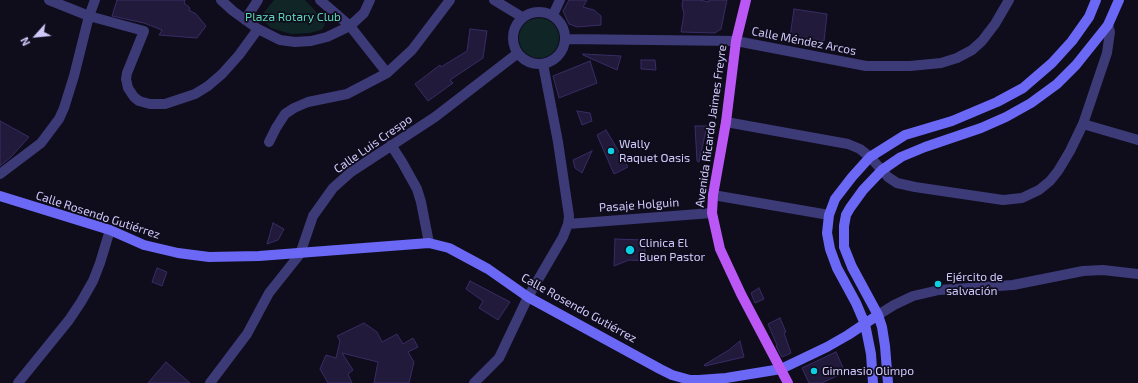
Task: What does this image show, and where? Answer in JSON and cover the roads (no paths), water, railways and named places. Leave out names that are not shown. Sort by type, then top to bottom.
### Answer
[{"type":"main road","name":"Avenida Ricardo Jaimes Freyre","points":[[746,0],[736,41],[726,122],[713,195],[712,213],[720,249],[741,294],[788,383]]},
{"type":"street","points":[[49,0],[89,16],[144,31],[126,79],[128,88],[134,97],[139,101],[150,104],[165,104],[195,94],[208,86],[222,74],[239,55],[258,29]]},
{"type":"street","points":[[0,174],[41,143],[59,119],[74,76],[89,16],[95,0]]},
{"type":"street","points":[[221,0],[244,20],[258,29],[280,40],[295,42],[327,38],[350,26],[364,13],[370,0]]},
{"type":"street","points":[[244,20],[258,0]]},
{"type":"street","points":[[320,0],[350,26],[387,73]]},
{"type":"street","points":[[269,142],[285,114],[294,108],[308,102],[347,94],[387,73],[412,50],[450,0]]},
{"type":"street","points":[[494,0],[522,17]]},
{"type":"street","points":[[553,15],[560,0]]},
{"type":"street","name":"Calle Méndez Arcos","points":[[566,39],[736,41],[866,66],[910,66],[941,63],[972,50],[982,41],[995,24],[1009,0]]},
{"type":"street","points":[[873,383],[871,354],[865,324],[856,303],[836,268],[830,249],[827,233],[830,215],[835,199],[870,157],[905,135],[952,121],[997,102],[1023,88],[1052,63],[1072,41],[1089,16],[1096,0]]},
{"type":"street","points":[[888,383],[882,327],[878,315],[852,267],[844,247],[843,235],[846,215],[850,208],[863,190],[882,170],[902,157],[925,147],[981,128],[1006,117],[1031,103],[1057,84],[1076,65],[1108,25],[1119,0]]},
{"type":"street","points":[[534,11],[540,11],[553,15],[563,25],[566,32],[566,39],[561,53],[550,62],[543,64],[529,62],[522,58],[514,46],[514,30],[517,23],[522,17],[534,11]]},
{"type":"street","points":[[726,122],[848,144],[860,149],[870,157],[888,177],[897,183],[1003,200],[1022,198],[1039,190],[1054,176],[1070,150],[1083,124],[1107,53],[1110,32],[1108,25]]},
{"type":"street","name":"Calle Luis Crespo","points":[[210,383],[247,334],[269,293],[300,254],[313,216],[333,188],[351,172],[435,117],[518,53]]},
{"type":"street","points":[[474,383],[499,358],[528,296],[563,236],[568,224],[569,216],[558,142],[543,64]]},
{"type":"street","points":[[1083,124],[1138,140]]},
{"type":"street","points":[[391,145],[417,188],[429,243]]},
{"type":"street","points":[[713,195],[830,215]]},
{"type":"street","name":"Calle Rosendo Gutiérrez","points":[[0,196],[110,230],[144,246],[178,253],[209,257],[300,254],[396,244],[429,243],[449,248],[488,269],[528,296],[660,369],[682,378],[699,380],[726,378],[781,369],[828,347],[894,305],[913,296],[939,290],[1013,285],[1083,271],[1103,270],[1138,274]]},
{"type":"street","name":"Pasaje Holguin","points":[[568,224],[712,213]]},
{"type":"street","points":[[18,383],[69,320],[81,302],[96,275],[110,230]]},
{"type":"place","name":"Wally Raquet Oasis","points":[[611,151]]},
{"type":"place","name":"Clinica El Buen Pastor","points":[[630,250]]},
{"type":"place","name":"Ejército de salvación","points":[[938,284]]},
{"type":"place","name":"Gimnasio Olimpo","points":[[814,371]]},
{"type":"park label","name":"Plaza Rotary Club","points":[[293,17]]}]
